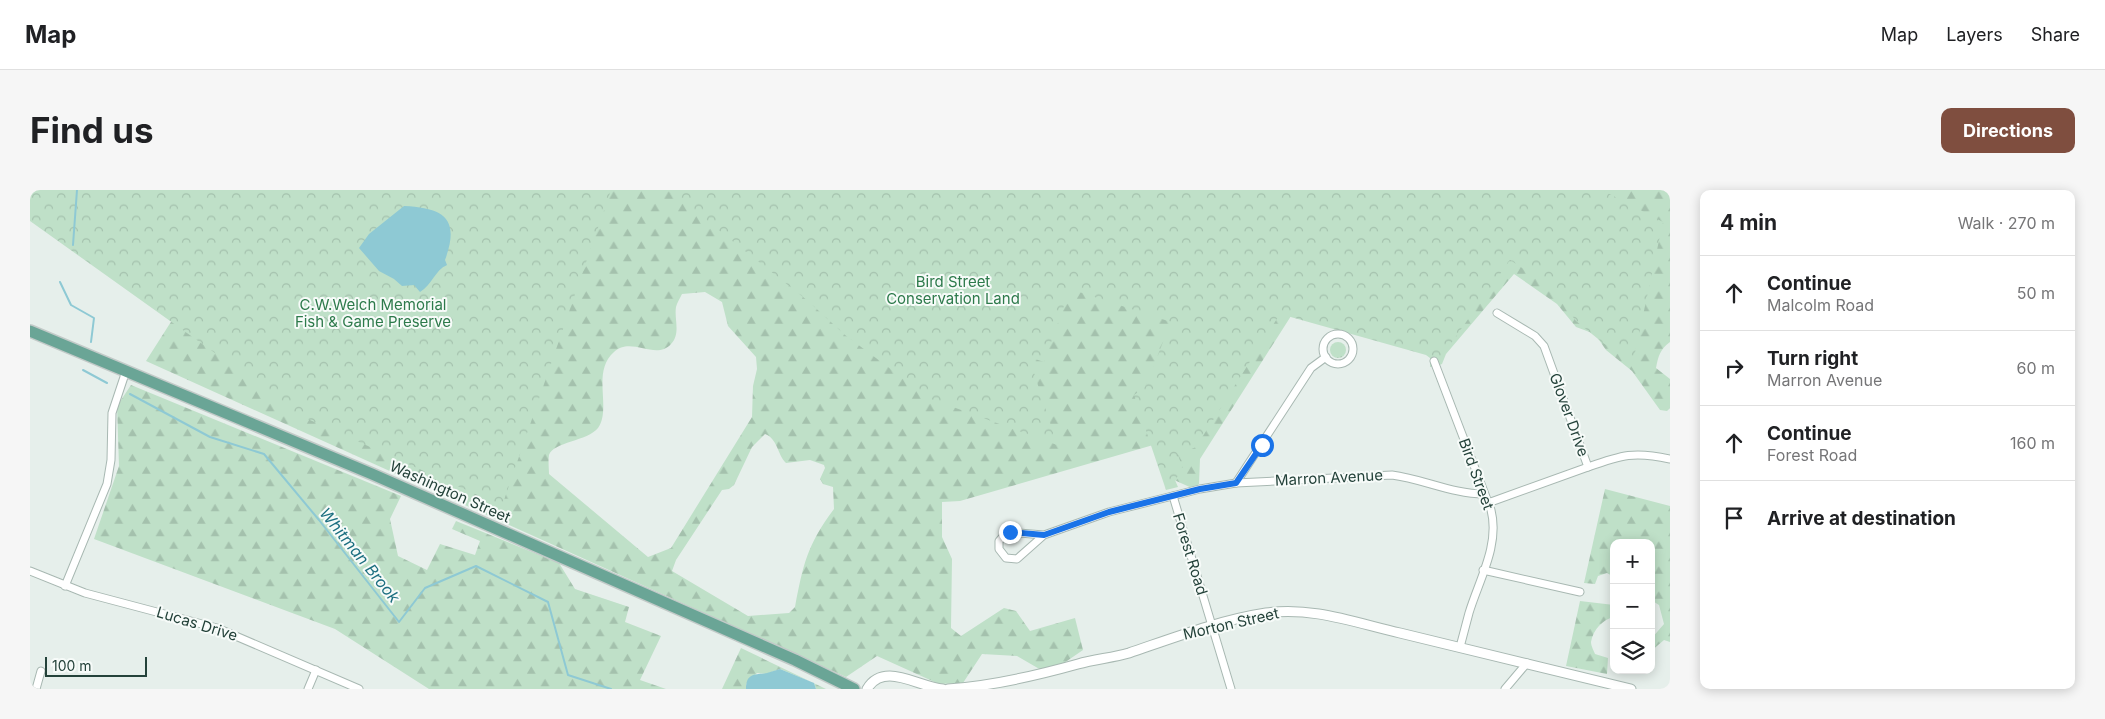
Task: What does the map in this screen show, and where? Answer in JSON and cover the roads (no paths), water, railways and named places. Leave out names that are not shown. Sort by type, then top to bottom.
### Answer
[{"type":"main road","name":"Washington Street","points":[[30,331],[380,478],[788,656],[854,689]]},
{"type":"street","name":"Glover Drive","points":[[1488,503],[1588,468],[1544,346],[1535,336],[1497,313]]},
{"type":"street","points":[[1342,334],[1350,340],[1353,350],[1346,361],[1333,362],[1326,357],[1325,342],[1332,335],[1342,334]]},
{"type":"street","points":[[1236,483],[1311,368],[1326,357]]},
{"type":"street","name":"Bird Street","points":[[1434,362],[1488,503],[1494,526],[1494,536],[1460,647]]},
{"type":"street","points":[[65,586],[107,484],[111,460],[112,413],[126,371]]},
{"type":"street","points":[[1588,468],[1628,454],[1644,454],[1670,460]]},
{"type":"street","name":"Marron Avenue","points":[[1172,496],[1236,483],[1392,475],[1408,477],[1472,494],[1484,494]]},
{"type":"street","name":"Forest Road","points":[[1044,535],[1007,532],[999,541],[999,549],[1006,558],[1017,559],[1044,535],[1109,512],[1172,496],[1231,689]]},
{"type":"street","points":[[1483,570],[1580,592]]},
{"type":"street","name":"Lucas Drive","points":[[30,571],[86,593],[211,626],[359,689]]},
{"type":"street","name":"Morton Street","points":[[948,689],[1003,683],[1080,664],[1106,660],[1170,638],[1267,613],[1299,611],[1460,647],[1630,689]]},
{"type":"street","points":[[1505,689],[1527,663]]},
{"type":"street","points":[[36,689],[41,670]]},
{"type":"street","points":[[308,689],[316,670]]},
{"type":"street","points":[[867,689],[875,679],[888,676],[943,689]]},
{"type":"water","points":[[404,206],[418,207],[439,213],[446,218],[451,235],[445,260],[447,265],[439,270],[428,286],[420,292],[414,285],[402,286],[379,271],[359,248],[369,234]]},
{"type":"water","points":[[780,669],[814,683],[816,689],[746,689],[746,684],[752,675]]},
{"type":"waterway","name":"Whitman Brook","points":[[73,245],[77,190]]},
{"type":"waterway","name":"Whitman Brook","points":[[60,282],[71,305],[94,318],[91,342]]},
{"type":"waterway","name":"Whitman Brook","points":[[83,370],[107,383]]},
{"type":"waterway","name":"Whitman Brook","points":[[130,394],[210,437],[264,454],[319,520],[399,622],[425,588],[476,566],[548,602],[568,675],[611,689]]},
{"type":"park label","name":"Bird Street Conservation Land","points":[[953,290]]},
{"type":"park label","name":"C.W.Welch Memorial Fish & Game Preserve","points":[[373,314]]}]
